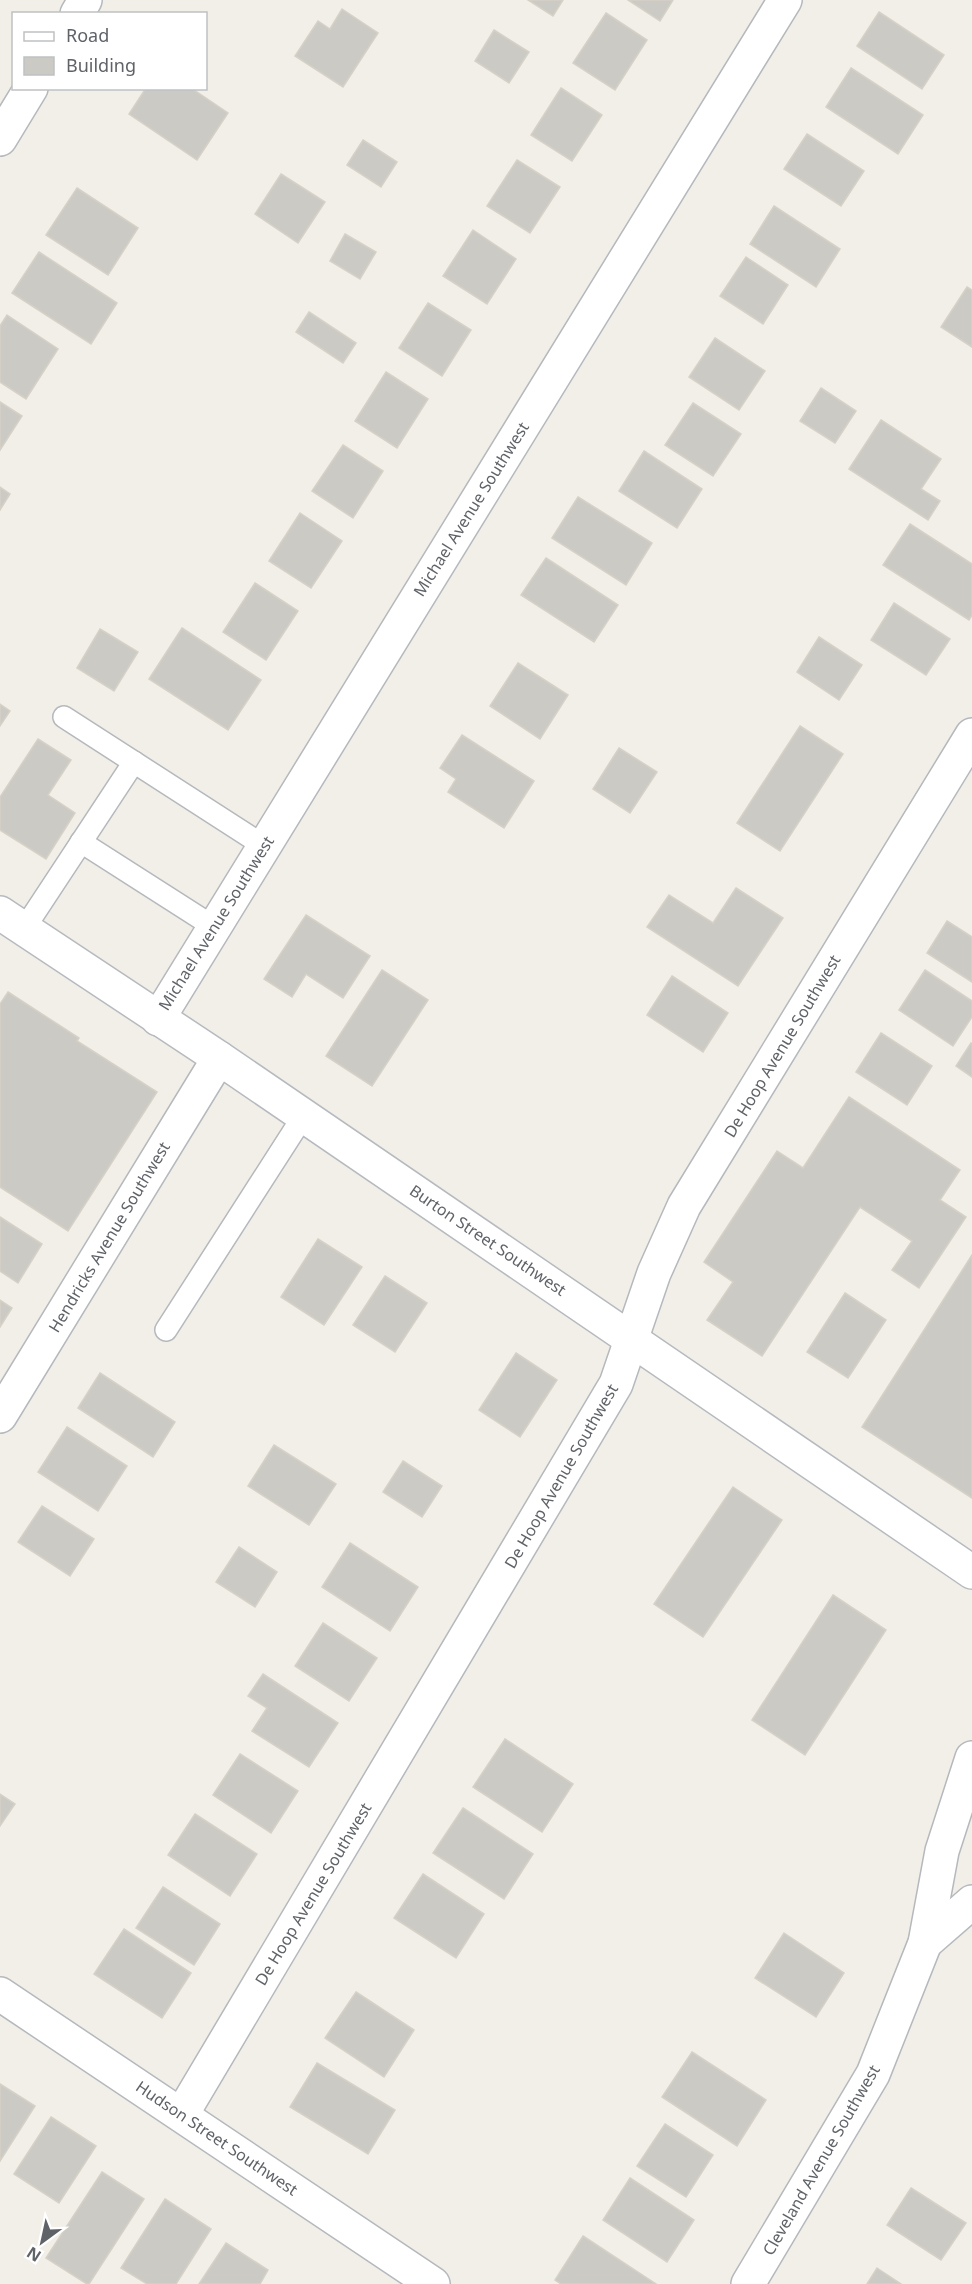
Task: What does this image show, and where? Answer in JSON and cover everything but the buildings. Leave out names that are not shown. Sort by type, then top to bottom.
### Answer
[{"type":"street","name":"Michael Avenue Southwest","points":[[158,1019],[785,0]]},
{"type":"street","points":[[0,139],[30,90]]},
{"type":"street","name":"De Hoop Avenue Southwest","points":[[182,2114],[616,1384],[654,1273],[684,1206],[972,735]]},
{"type":"street","name":"Burton Street Southwest","points":[[12,921],[304,1115],[972,1572]]},
{"type":"street","name":"Hendricks Avenue Southwest","points":[[0,1416],[219,1058]]},
{"type":"street","name":"Cleveland Avenue Southwest","points":[[748,2284],[873,2074],[926,1943],[942,1851],[972,1758]]},
{"type":"street","points":[[926,1943],[972,1902]]},
{"type":"street","name":"Hudson Street Southwest","points":[[0,1994],[433,2284]]},
{"type":"lane","points":[[64,717],[264,846]]},
{"type":"lane","points":[[12,921],[81,842],[134,762]]},
{"type":"lane","points":[[81,842],[214,927]]},
{"type":"lane","points":[[166,1330],[304,1115]]}]
